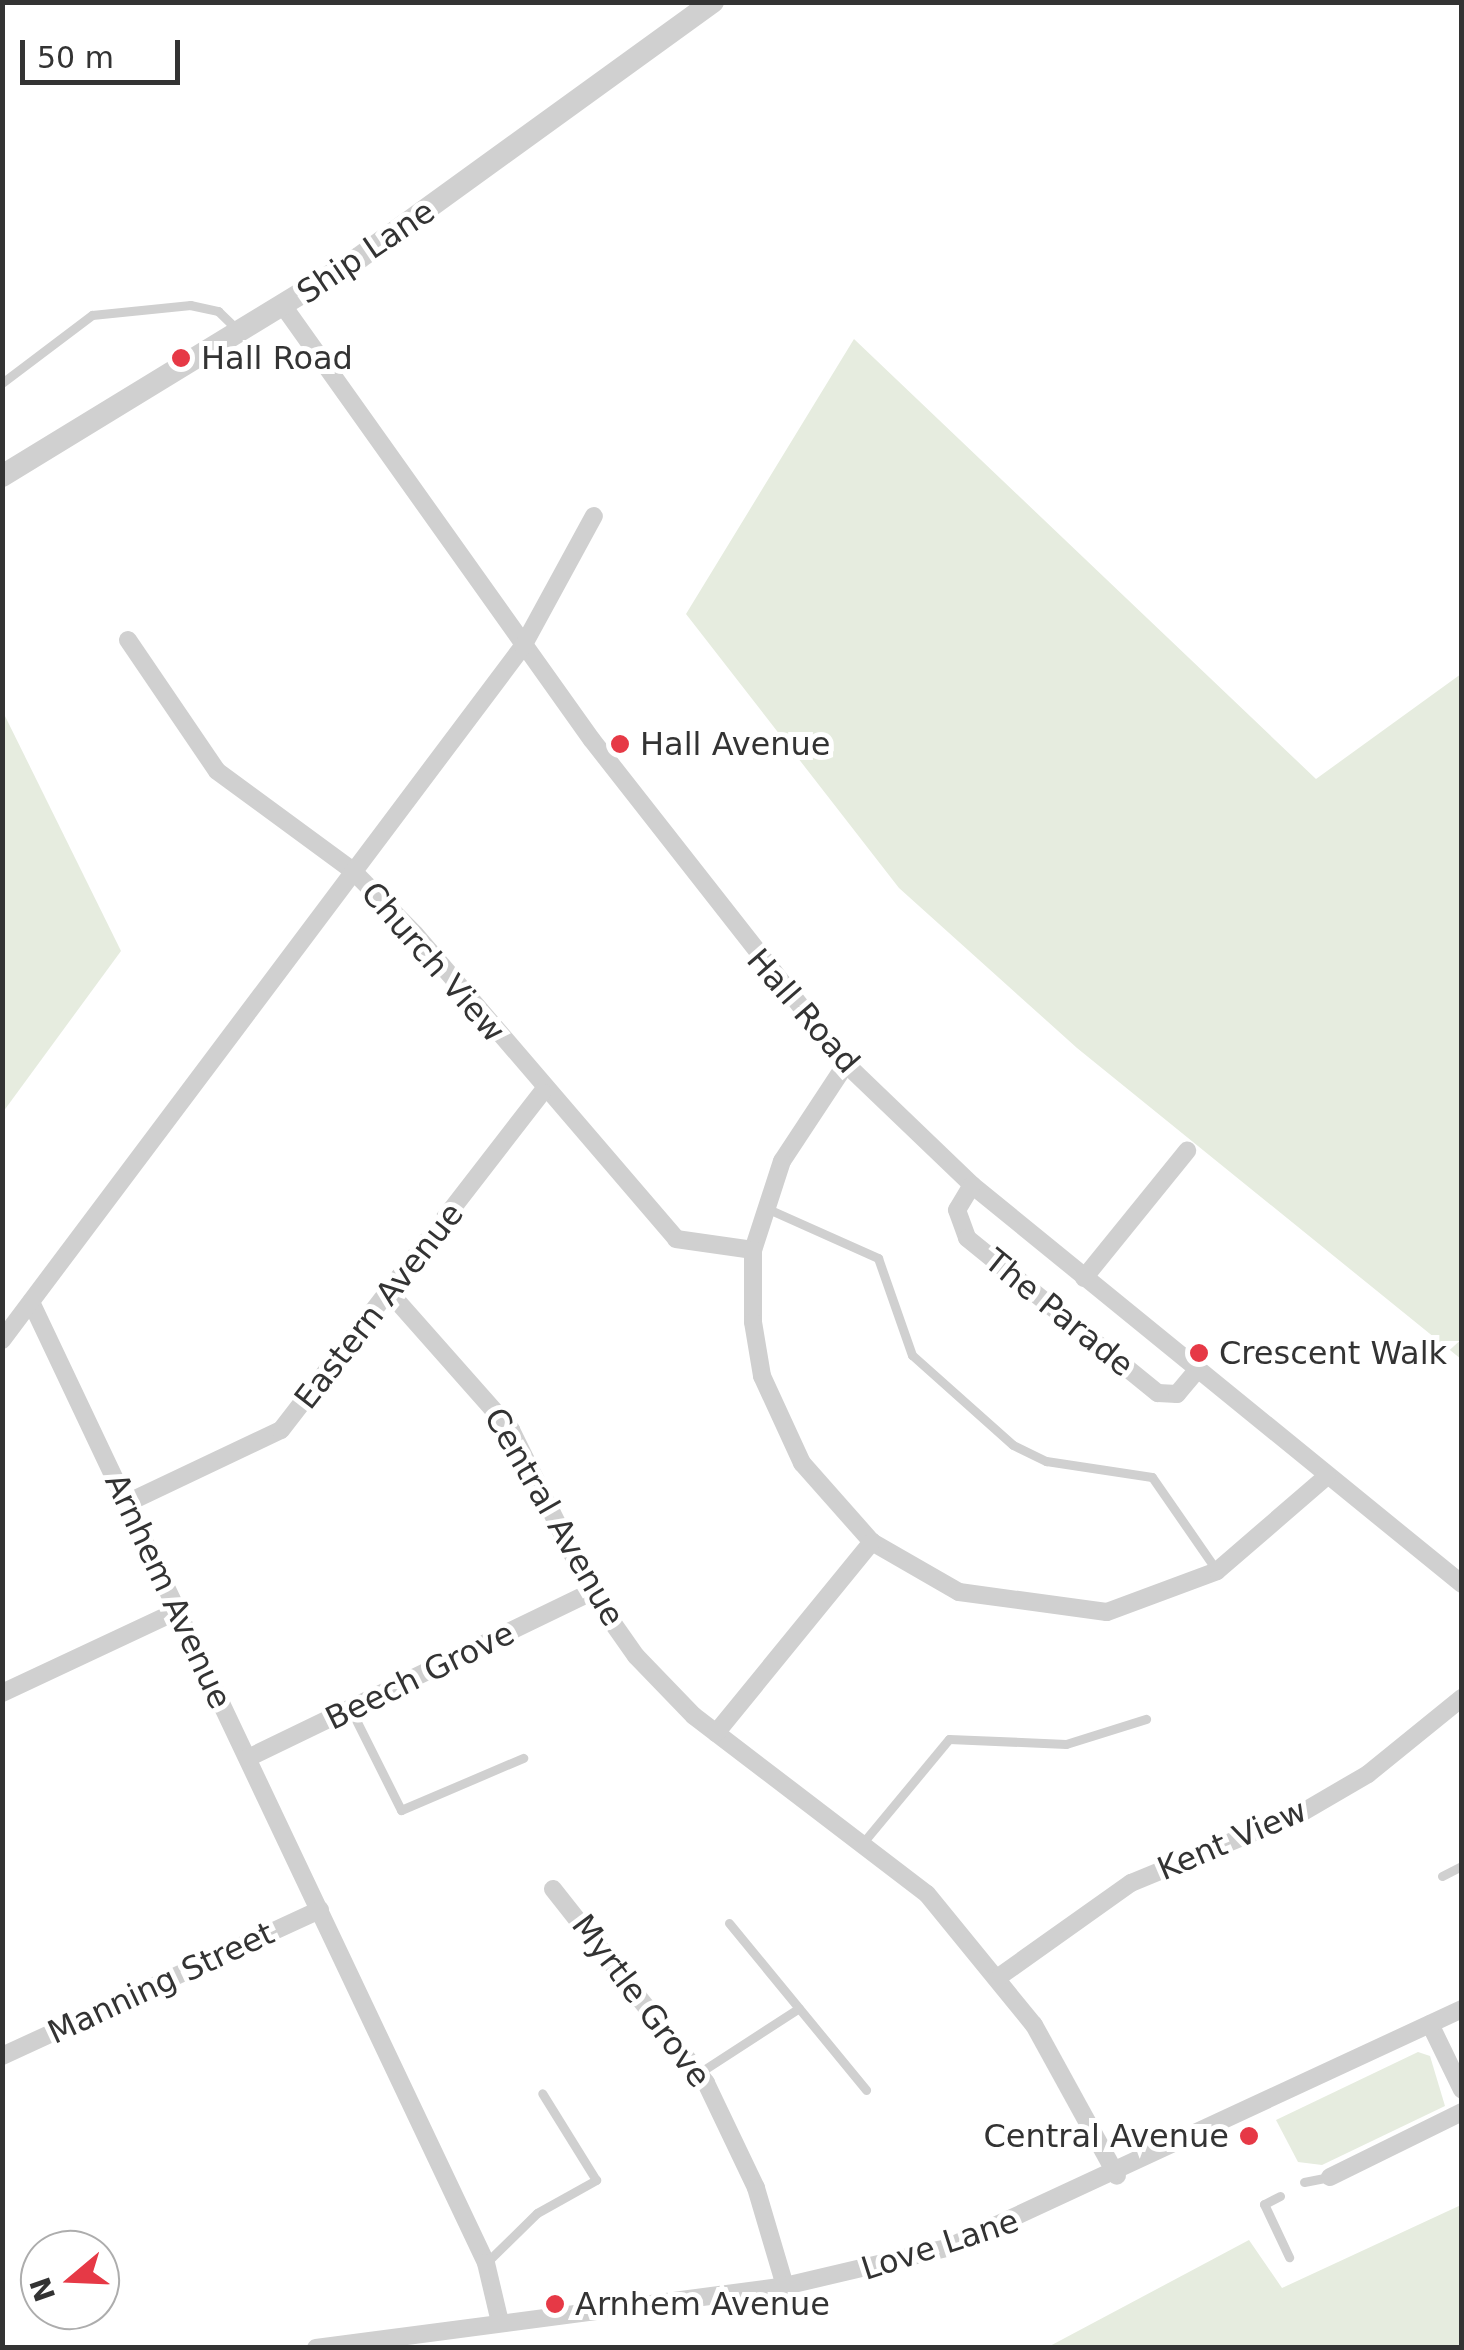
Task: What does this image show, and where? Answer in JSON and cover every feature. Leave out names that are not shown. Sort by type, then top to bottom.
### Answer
[{"type":"street","name":"Ship Lane","points":[[2,476],[284,307],[714,2]]},
{"type":"street","name":"Hall Road","points":[[284,307],[524,646],[751,952],[846,1064],[972,1184],[1462,1584]]},
{"type":"street","points":[[2,1340],[524,646],[594,516]]},
{"type":"street","name":"Church View","points":[[128,640],[217,771],[353,871],[542,1092],[676,1240],[753,1250]]},
{"type":"street","points":[[846,1064],[782,1161],[753,1250],[752,1322],[777,1417],[837,1510],[872,1542],[959,1592],[1107,1612],[1217,1571],[1327,1476]]},
{"type":"street","name":"Eastern Avenue","points":[[127,1503],[281,1430],[542,1092]]},
{"type":"street","points":[[1084,1278],[1186,1151]]},
{"type":"street","name":"The Parade","points":[[972,1184],[956,1210],[967,1238],[1158,1392],[1176,1394],[1198,1369]]},
{"type":"street","name":"Central Avenue","points":[[390,1293],[511,1430],[591,1592],[648,1668],[716,1734],[866,1840],[1000,1976],[1072,2084],[1117,2176]]},
{"type":"street","name":"Arnhem Avenue","points":[[31,1302],[486,2262],[499,2318]]},
{"type":"street","points":[[716,1734],[872,1542]]},
{"type":"street","name":"Beech Grove","points":[[248,1758],[591,1592]]},
{"type":"street","points":[[2,1693],[178,1610]]},
{"type":"street","name":"Kent View","points":[[1000,1976],[1131,1884],[1303,1812],[1368,1774],[1462,1698]]},
{"type":"street","name":"Myrtle Grove","points":[[553,1889],[699,2073],[749,2172],[785,2286]]},
{"type":"street","name":"Manning Street","points":[[2,2056],[320,1910]]},
{"type":"street","name":"Love Lane","points":[[316,2348],[499,2318],[785,2286],[948,2248],[1117,2176],[1462,2009]]},
{"type":"street","points":[[1430,2024],[1462,2090]]},
{"type":"street","points":[[1330,2178],[1462,2112]]},
{"type":"lane","points":[[2,383],[92,315],[190,305],[218,311],[242,334]]},
{"type":"lane","points":[[766,1208],[878,1258],[912,1355],[1013,1445],[1046,1461],[1152,1477],[1217,1571]]},
{"type":"lane","points":[[350,1710],[402,1810],[523,1758]]},
{"type":"lane","points":[[866,1840],[949,1739],[1066,1744],[1146,1719]]},
{"type":"lane","points":[[1442,1876],[1462,1866]]},
{"type":"lane","points":[[728,1923],[866,2090]]},
{"type":"lane","points":[[699,2073],[799,2008]]},
{"type":"lane","points":[[486,2262],[537,2213],[596,2180],[542,2094]]},
{"type":"lane","points":[[1304,2182],[1330,2178]]},
{"type":"lane","points":[[1280,2196],[1264,2204],[1289,2258]]},
{"type":"shaded area","points":[[854,339],[1316,779],[1461,674],[1461,1359],[1077,1048],[899,888],[686,614]]},
{"type":"shaded area","points":[[2,712],[121,951],[3,1112]]},
{"type":"shaded area","points":[[1418,2052],[1430,2056],[1445,2106],[1322,2165],[1298,2162],[1276,2120]]},
{"type":"shaded area","points":[[1461,2205],[1461,2347],[1048,2347],[1249,2240],[1282,2288]]},
{"type":"place","name":"Hall Road","points":[[181,358]]},
{"type":"place","name":"Hall Avenue","points":[[620,744]]},
{"type":"place","name":"Crescent Walk","points":[[1199,1353]]},
{"type":"place","name":"Central Avenue","points":[[1249,2136]]},
{"type":"place","name":"Arnhem Avenue","points":[[555,2304]]}]
